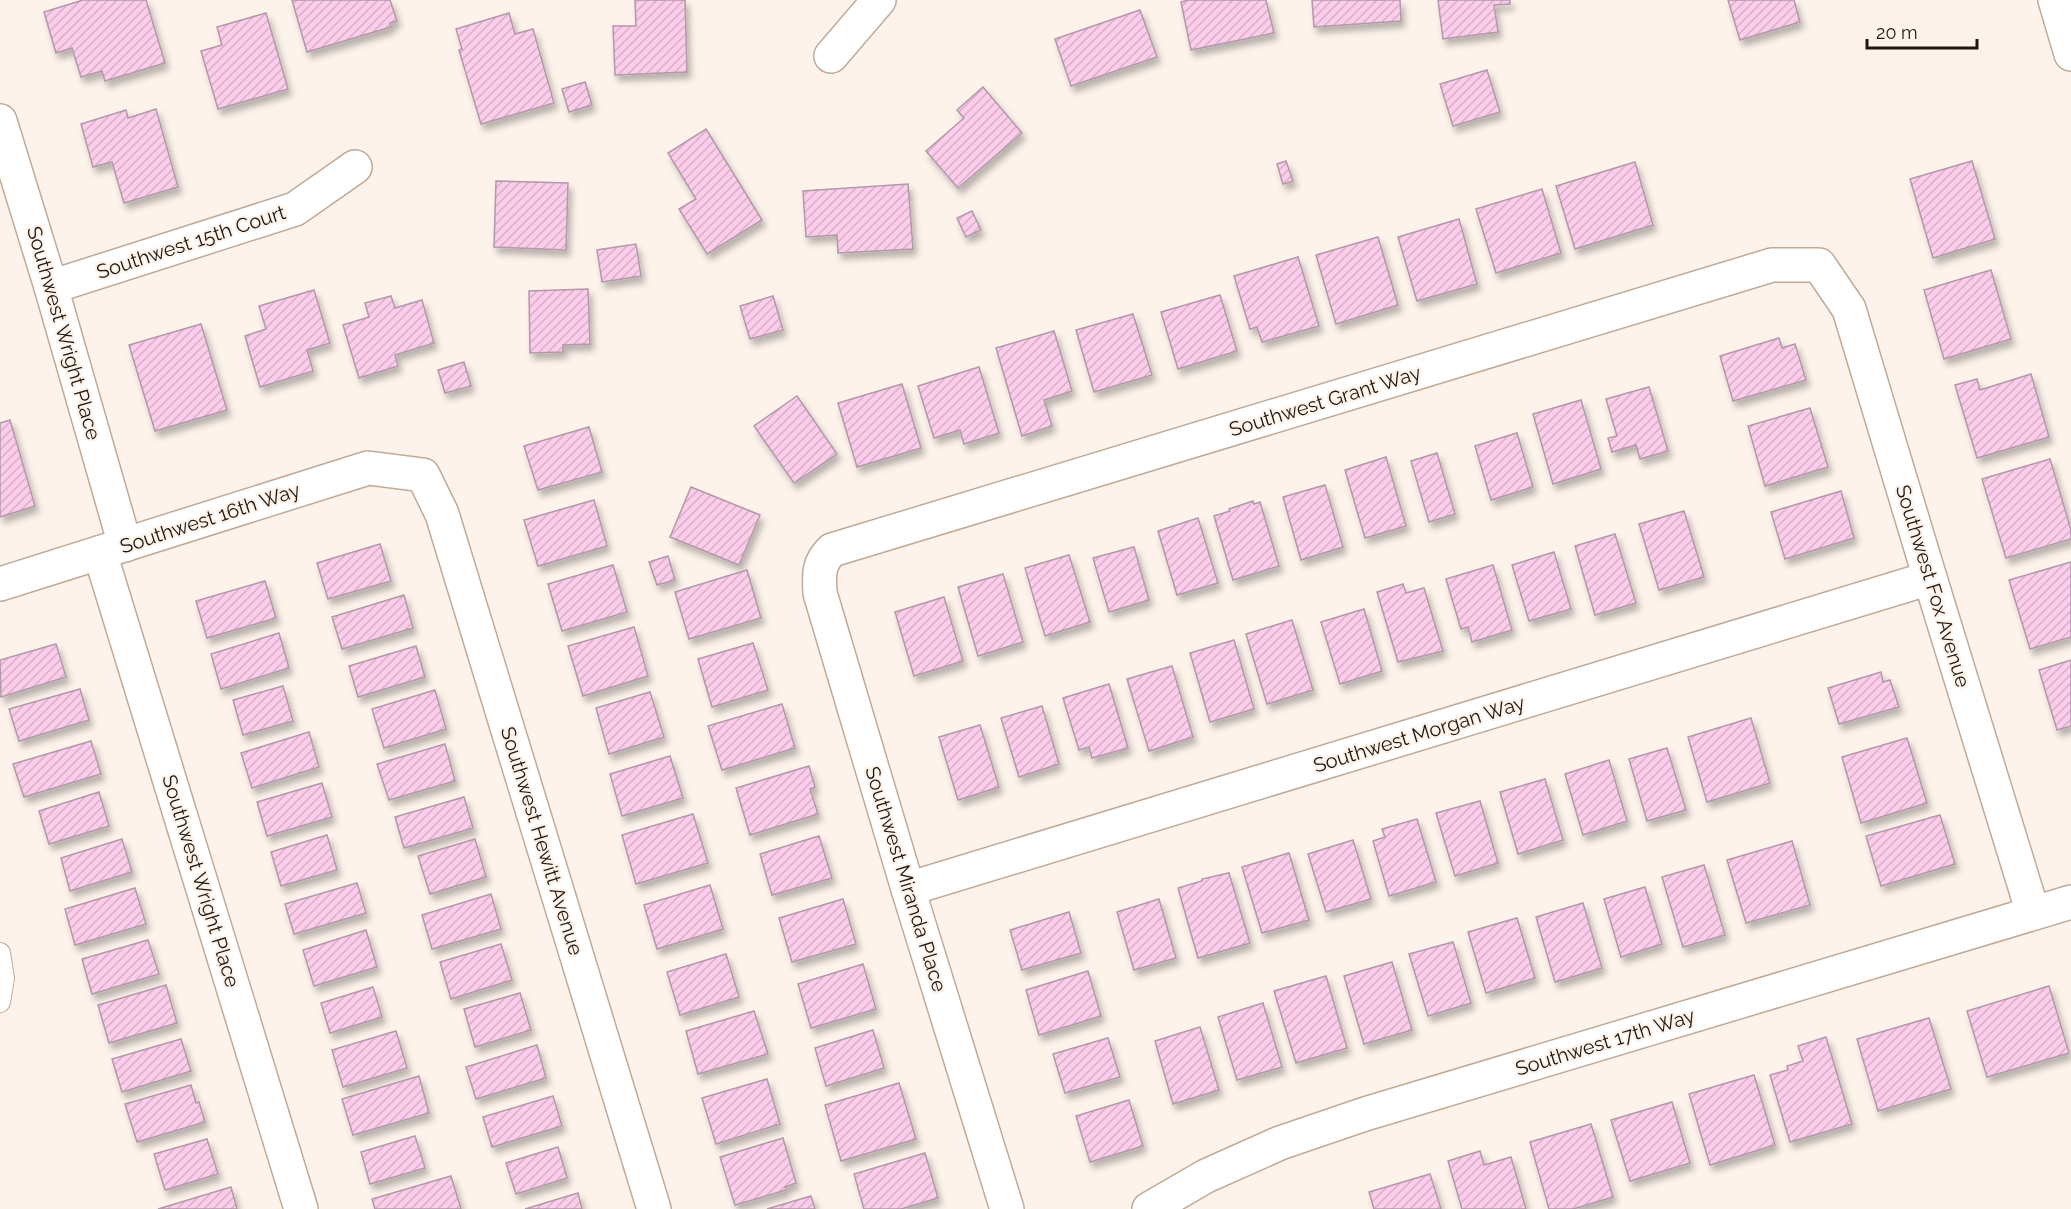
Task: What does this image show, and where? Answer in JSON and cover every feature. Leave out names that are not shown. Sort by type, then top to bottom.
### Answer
[{"type":"street","points":[[831,56],[879,0]]},
{"type":"street","points":[[2055,0],[2071,54]]},
{"type":"street","name":"Southwest Wright Place","points":[[0,121],[51,287],[112,549],[301,1209]]},
{"type":"street","name":"Southwest 15th Court","points":[[51,287],[294,209],[356,167]]},
{"type":"street","name":"Southwest Grant Way","points":[[832,550],[1772,266],[1819,265]]},
{"type":"street","name":"Southwest Fox Avenue","points":[[1819,265],[1849,309],[2033,913]]},
{"type":"street","name":"Southwest 16th Way","points":[[0,584],[368,468],[423,476]]},
{"type":"street","name":"Southwest Hewitt Avenue","points":[[423,476],[442,514],[654,1209]]},
{"type":"street","name":"Southwest Miranda Place","points":[[832,550],[823,559],[818,573],[820,593],[1007,1209]]},
{"type":"street","name":"Southwest Morgan Way","points":[[908,889],[1930,578]]},
{"type":"street","name":"Southwest 17th Way","points":[[1149,1209],[1206,1176],[1259,1152],[1365,1114],[2071,902]]},
{"type":"lane","points":[[0,953],[4,978],[0,1002]]},
{"type":"building","points":[[83,0],[146,0],[165,63],[105,81],[102,71],[81,77],[72,48],[56,53],[44,12]]},
{"type":"building","points":[[292,0],[390,0],[397,21],[390,23],[391,27],[307,52]]},
{"type":"building","points":[[635,0],[685,0],[687,72],[615,75],[613,26],[636,26]]},
{"type":"building","points":[[1188,0],[1266,0],[1274,33],[1191,50],[1181,2]]},
{"type":"building","points":[[1312,0],[1400,0],[1401,21],[1314,27]]},
{"type":"building","points":[[1438,0],[1510,0],[1510,4],[1494,5],[1498,32],[1443,39]]},
{"type":"building","points":[[1728,0],[1794,0],[1800,22],[1740,40]]},
{"type":"building","points":[[1140,10],[1157,57],[1071,86],[1055,39]]},
{"type":"building","points":[[266,13],[288,89],[218,109],[201,51],[222,45],[217,27]]},
{"type":"building","points":[[509,13],[515,34],[533,29],[554,103],[481,124],[459,50],[462,49],[456,29]]},
{"type":"building","points":[[1487,70],[1500,112],[1453,126],[1440,84]]},
{"type":"building","points":[[585,82],[592,105],[569,112],[562,89]]},
{"type":"building","points":[[983,87],[1022,133],[958,188],[926,151],[964,118],[957,110]]},
{"type":"building","points":[[156,109],[178,187],[124,203],[112,162],[93,167],[81,124],[126,110],[128,118]]},
{"type":"building","points":[[706,129],[762,220],[707,254],[679,209],[696,199],[668,153]]},
{"type":"building","points":[[1286,161],[1293,181],[1283,184],[1277,164]]},
{"type":"building","points":[[1972,161],[1995,239],[1933,258],[1910,179]]},
{"type":"building","points":[[1635,162],[1653,225],[1575,249],[1556,186]]},
{"type":"building","points":[[496,181],[568,183],[566,250],[494,247]]},
{"type":"building","points":[[908,184],[913,249],[838,253],[837,235],[806,237],[803,191]]},
{"type":"building","points":[[1542,189],[1561,253],[1496,273],[1476,209]]},
{"type":"building","points":[[972,211],[981,230],[966,237],[957,218]]},
{"type":"building","points":[[1459,219],[1477,284],[1417,301],[1398,237]]},
{"type":"building","points":[[1378,237],[1398,305],[1336,324],[1316,255]]},
{"type":"building","points":[[636,244],[641,276],[602,282],[597,250]]},
{"type":"building","points":[[1298,257],[1319,326],[1262,342],[1257,327],[1250,329],[1234,276]]},
{"type":"building","points":[[1991,270],[2011,339],[1944,359],[1924,290]]},
{"type":"building","points":[[588,289],[590,344],[563,345],[563,352],[530,353],[529,291]]},
{"type":"building","points":[[314,290],[330,343],[307,350],[313,371],[260,387],[245,336],[266,329],[259,306]]},
{"type":"building","points":[[1220,295],[1237,351],[1178,369],[1161,312]]},
{"type":"building","points":[[391,296],[395,308],[422,300],[434,343],[395,355],[398,366],[359,378],[343,325],[369,317],[365,303]]},
{"type":"building","points":[[773,296],[783,330],[750,339],[740,306]]},
{"type":"building","points":[[1133,314],[1152,375],[1094,392],[1076,330]]},
{"type":"building","points":[[201,324],[227,410],[155,431],[129,345]]},
{"type":"building","points":[[1054,331],[1072,391],[1044,400],[1052,426],[1022,436],[996,348]]},
{"type":"building","points":[[1779,338],[1782,348],[1795,344],[1806,380],[1733,401],[1720,356]]},
{"type":"building","points":[[464,362],[471,386],[445,393],[438,370]]},
{"type":"building","points":[[979,367],[999,433],[964,444],[960,430],[934,438],[918,386]]},
{"type":"building","points":[[2031,374],[2049,437],[1977,458],[1955,385],[1977,379],[1980,390]]},
{"type":"building","points":[[902,384],[921,448],[857,467],[838,403]]},
{"type":"building","points":[[1649,387],[1668,451],[1640,459],[1636,445],[1612,452],[1608,438],[1617,436],[1606,399]]},
{"type":"building","points":[[797,396],[837,454],[794,483],[754,426]]},
{"type":"building","points":[[1581,400],[1601,469],[1553,484],[1533,414]]},
{"type":"building","points":[[1810,408],[1828,467],[1765,486],[1748,426]]},
{"type":"building","points":[[10,420],[35,506],[0,517],[0,423]]},
{"type":"building","points":[[589,427],[602,472],[538,490],[524,446]]},
{"type":"building","points":[[1517,433],[1533,487],[1491,500],[1475,446]]},
{"type":"building","points":[[1437,453],[1455,514],[1429,522],[1411,461]]},
{"type":"building","points":[[1386,457],[1406,526],[1365,538],[1345,470]]},
{"type":"building","points":[[2050,459],[2071,530],[2071,539],[2006,558],[1982,479]]},
{"type":"building","points":[[1325,485],[1343,547],[1301,560],[1283,497]]},
{"type":"building","points":[[691,487],[760,515],[739,565],[670,537]]},
{"type":"building","points":[[1841,491],[1854,538],[1785,559],[1771,512]]},
{"type":"building","points":[[594,500],[607,546],[538,566],[524,520]]},
{"type":"building","points":[[1253,501],[1254,504],[1260,502],[1279,566],[1233,580],[1214,516]]},
{"type":"building","points":[[1684,511],[1704,577],[1659,590],[1639,524]]},
{"type":"building","points":[[1198,518],[1218,583],[1177,595],[1158,531]]},
{"type":"building","points":[[1615,534],[1636,603],[1595,615],[1575,546]]},
{"type":"building","points":[[380,544],[391,581],[328,599],[317,563]]},
{"type":"building","points":[[1134,547],[1149,600],[1109,612],[1093,558]]},
{"type":"building","points":[[1554,552],[1571,609],[1529,621],[1512,565]]},
{"type":"building","points":[[1069,555],[1090,622],[1045,636],[1025,568]]},
{"type":"building","points":[[668,556],[675,580],[657,585],[649,562]]},
{"type":"building","points":[[2071,562],[2071,637],[2030,649],[2009,580]]},
{"type":"building","points":[[613,565],[627,612],[562,631],[548,584]]},
{"type":"building","points":[[1493,565],[1512,630],[1472,642],[1468,627],[1461,629],[1446,579]]},
{"type":"building","points":[[747,570],[761,618],[689,639],[675,592]]},
{"type":"building","points":[[1003,574],[1023,642],[978,656],[958,587]]},
{"type":"building","points":[[265,581],[276,618],[207,638],[196,601]]},
{"type":"building","points":[[1403,584],[1406,593],[1424,588],[1443,651],[1398,662],[1377,592]]},
{"type":"building","points":[[404,595],[413,628],[342,649],[332,617]]},
{"type":"building","points":[[944,597],[963,661],[914,676],[895,612]]},
{"type":"building","points":[[1364,609],[1382,671],[1340,684],[1321,622]]},
{"type":"building","points":[[1292,620],[1313,690],[1267,704],[1246,634]]},
{"type":"building","points":[[634,627],[648,676],[583,696],[568,646]]},
{"type":"building","points":[[279,633],[289,668],[221,689],[211,654]]},
{"type":"building","points":[[1234,640],[1254,709],[1210,722],[1190,653]]},
{"type":"building","points":[[753,643],[768,690],[712,707],[698,659]]},
{"type":"building","points":[[56,644],[66,677],[1,697],[0,660]]},
{"type":"building","points":[[416,646],[425,677],[358,697],[349,666]]},
{"type":"building","points":[[2071,660],[2071,726],[2057,730],[2039,670]]},
{"type":"building","points":[[1172,666],[1193,737],[1149,751],[1127,679]]},
{"type":"building","points":[[1881,672],[1883,682],[1890,680],[1899,707],[1839,724],[1828,688]]},
{"type":"building","points":[[1109,684],[1128,748],[1092,758],[1089,747],[1079,750],[1063,698]]},
{"type":"building","points":[[283,686],[293,721],[243,735],[233,700]]},
{"type":"building","points":[[80,689],[89,720],[19,741],[9,709]]},
{"type":"building","points":[[435,690],[446,729],[384,748],[372,709]]},
{"type":"building","points":[[650,692],[664,737],[609,754],[596,708]]},
{"type":"building","points":[[782,704],[795,748],[722,770],[708,726]]},
{"type":"building","points":[[1042,706],[1059,764],[1019,777],[1001,718]]},
{"type":"building","points":[[1751,718],[1770,783],[1707,802],[1688,737]]},
{"type":"building","points":[[980,725],[999,787],[958,800],[939,737]]},
{"type":"building","points":[[309,732],[319,767],[252,788],[241,753]]},
{"type":"building","points":[[1907,738],[1927,803],[1861,823],[1842,757]]},
{"type":"building","points":[[91,741],[101,774],[24,797],[13,764]]},
{"type":"building","points":[[445,744],[455,781],[389,800],[377,764]]},
{"type":"building","points":[[1667,748],[1686,810],[1647,821],[1629,759]]},
{"type":"building","points":[[670,756],[683,798],[622,816],[610,774]]},
{"type":"building","points":[[1609,760],[1627,821],[1583,835],[1565,774]]},
{"type":"building","points":[[809,766],[815,787],[810,789],[818,814],[750,835],[736,788]]},
{"type":"building","points":[[1545,779],[1563,840],[1518,854],[1500,792]]},
{"type":"building","points":[[322,783],[332,817],[267,836],[257,802]]},
{"type":"building","points":[[99,792],[109,826],[49,844],[39,811]]},
{"type":"building","points":[[464,797],[473,828],[404,848],[395,817]]},
{"type":"building","points":[[1480,801],[1498,863],[1455,876],[1436,813]]},
{"type":"building","points":[[693,814],[708,863],[636,884],[622,835]]},
{"type":"building","points":[[1940,815],[1955,864],[1881,886],[1866,836]]},
{"type":"building","points":[[1417,819],[1436,882],[1389,896],[1373,841],[1385,837],[1382,829]]},
{"type":"building","points":[[327,835],[337,870],[281,886],[271,852]]},
{"type":"building","points":[[819,836],[832,878],[772,895],[760,854]]},
{"type":"building","points":[[122,839],[132,872],[70,891],[61,858]]},
{"type":"building","points":[[475,839],[486,877],[430,894],[418,856]]},
{"type":"building","points":[[1353,840],[1371,899],[1326,912],[1308,854]]},
{"type":"building","points":[[1792,841],[1810,905],[1746,923],[1727,860]]},
{"type":"building","points":[[1289,853],[1309,920],[1262,933],[1242,867]]},
{"type":"building","points":[[1704,865],[1725,935],[1683,947],[1662,877]]},
{"type":"building","points":[[1229,873],[1250,943],[1198,958],[1178,888],[1202,881],[1202,879]]},
{"type":"building","points":[[357,883],[366,913],[294,934],[285,904]]},
{"type":"building","points":[[710,885],[723,929],[657,949],[644,905]]},
{"type":"building","points":[[1645,887],[1662,944],[1621,957],[1604,899]]},
{"type":"building","points":[[135,888],[146,924],[75,945],[65,909]]},
{"type":"building","points":[[491,894],[501,929],[432,949],[422,915]]},
{"type":"building","points":[[843,899],[856,944],[792,962],[779,918]]},
{"type":"building","points":[[1159,899],[1176,958],[1134,970],[1117,912]]},
{"type":"building","points":[[1583,903],[1602,968],[1555,982],[1536,917]]},
{"type":"building","points":[[1069,912],[1081,953],[1022,970],[1010,930]]},
{"type":"building","points":[[1517,918],[1535,978],[1486,993],[1468,932]]},
{"type":"building","points":[[366,930],[377,967],[314,986],[303,950]]},
{"type":"building","points":[[148,940],[159,974],[92,994],[82,959]]},
{"type":"building","points":[[1453,942],[1471,1003],[1428,1016],[1409,954]]},
{"type":"building","points":[[501,944],[512,980],[451,999],[440,962]]},
{"type":"building","points":[[726,954],[739,997],[680,1015],[667,972]]},
{"type":"building","points":[[1392,962],[1412,1030],[1364,1044],[1344,976]]},
{"type":"building","points":[[863,964],[876,1009],[811,1028],[798,984]]},
{"type":"building","points":[[1088,971],[1101,1016],[1039,1035],[1026,990]]},
{"type":"building","points":[[1326,976],[1347,1048],[1296,1063],[1274,991]]},
{"type":"building","points":[[166,985],[177,1023],[109,1043],[98,1005]]},
{"type":"building","points":[[2049,986],[2069,1053],[1987,1077],[1967,1011]]},
{"type":"building","points":[[373,987],[382,1017],[330,1033],[321,1003]]},
{"type":"building","points":[[520,993],[531,1030],[475,1047],[464,1009]]},
{"type":"building","points":[[1263,1003],[1282,1067],[1237,1080],[1218,1017]]},
{"type":"building","points":[[754,1011],[768,1054],[698,1074],[686,1031]]},
{"type":"building","points":[[1929,1018],[1951,1089],[1878,1111],[1857,1039]]},
{"type":"building","points":[[1200,1027],[1219,1090],[1173,1104],[1155,1041]]},
{"type":"building","points":[[873,1030],[884,1068],[826,1086],[815,1048]]},
{"type":"building","points":[[396,1031],[407,1068],[343,1087],[332,1050]]},
{"type":"building","points":[[1826,1037],[1852,1124],[1790,1142],[1770,1075],[1788,1070],[1787,1066],[1803,1061],[1798,1046]]},
{"type":"building","points":[[1108,1038],[1120,1077],[1065,1093],[1053,1054]]},
{"type":"building","points":[[181,1039],[191,1071],[122,1092],[112,1059]]},
{"type":"building","points":[[537,1045],[546,1078],[476,1099],[466,1067]]},
{"type":"building","points":[[1754,1075],[1775,1145],[1710,1165],[1689,1094]]},
{"type":"building","points":[[419,1076],[429,1113],[353,1135],[342,1099]]},
{"type":"building","points":[[767,1079],[780,1124],[716,1144],[702,1098]]},
{"type":"building","points":[[899,1083],[916,1139],[841,1161],[825,1105]]},
{"type":"building","points":[[191,1085],[205,1122],[137,1142],[125,1104]]},
{"type":"building","points":[[553,1096],[562,1126],[492,1147],[483,1117]]},
{"type":"building","points":[[1129,1100],[1143,1146],[1090,1162],[1076,1116]]},
{"type":"building","points":[[1672,1102],[1690,1163],[1630,1181],[1611,1120]]},
{"type":"building","points":[[1591,1124],[1613,1197],[1573,1209],[1549,1209],[1530,1142]]},
{"type":"building","points":[[415,1136],[425,1168],[370,1184],[361,1152]]},
{"type":"building","points":[[783,1138],[796,1183],[785,1187],[786,1190],[735,1205],[720,1157]]},
{"type":"building","points":[[207,1139],[218,1174],[165,1190],[154,1154]]},
{"type":"building","points":[[558,1147],[567,1178],[516,1194],[506,1163]]},
{"type":"building","points":[[1480,1151],[1484,1165],[1511,1157],[1526,1209],[1462,1209],[1448,1161]]},
{"type":"building","points":[[925,1153],[938,1198],[901,1209],[864,1209],[854,1174]]},
{"type":"building","points":[[1430,1174],[1441,1209],[1374,1209],[1369,1192]]},
{"type":"building","points":[[451,1176],[461,1209],[375,1209],[372,1199]]},
{"type":"building","points":[[231,1187],[237,1209],[158,1209]]},
{"type":"building","points":[[578,1193],[582,1209],[525,1209]]},
{"type":"building","points":[[811,1196],[815,1209],[767,1209]]}]
